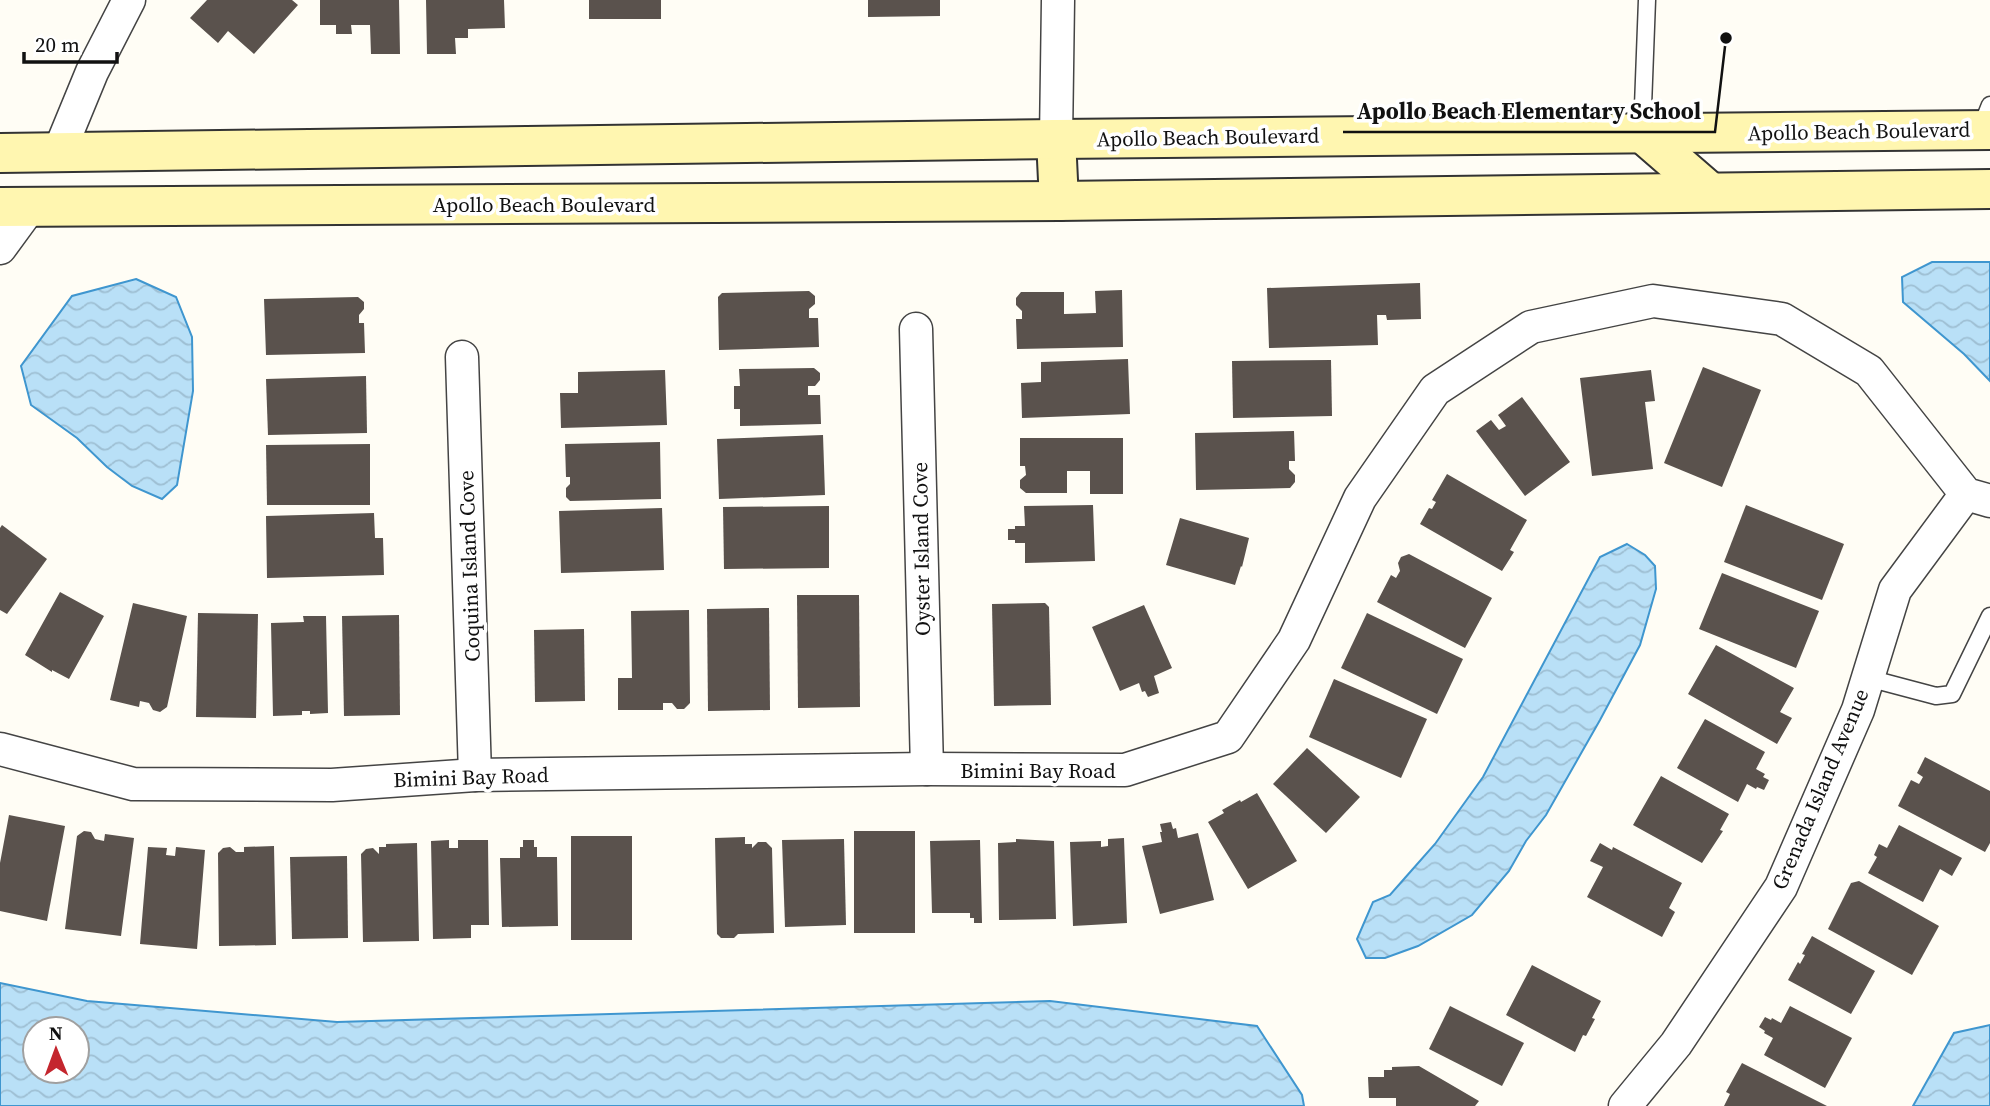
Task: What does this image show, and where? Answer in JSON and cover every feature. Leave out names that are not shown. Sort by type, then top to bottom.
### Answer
[{"type":"main road","name":"Apollo Beach Boulevard","points":[[0,153],[1642,133],[1986,121]]},
{"type":"main road","points":[[1819,191],[1870,168],[1942,164],[1986,121]]},
{"type":"main road","points":[[1642,133],[1710,192]]},
{"type":"main road","points":[[1056,139],[1059,201]]},
{"type":"main road","points":[[15,207],[59,152]]},
{"type":"main road","name":"Apollo Beach Boulevard","points":[[15,207],[1059,201],[1990,188]]},
{"type":"street","points":[[59,152],[92,72],[128,0]]},
{"type":"street","points":[[1056,139],[1058,0]]},
{"type":"street","points":[[0,248],[15,207]]},
{"type":"street","name":"Bimini Bay Road","points":[[0,749],[133,784],[332,785],[475,775],[927,769],[1125,771],[1228,737],[1294,640],[1360,498],[1435,390],[1531,327],[1653,301],[1782,319],[1869,371],[1978,497]]},
{"type":"street","name":"Oyster Island Cove","points":[[916,329],[927,769]]},
{"type":"street","name":"Coquina Island Cove","points":[[462,357],[475,775]]},
{"type":"street","name":"Grenada Island Avenue","points":[[1625,1106],[1676,1044],[1781,887],[1858,710],[1895,590],[1978,497]]},
{"type":"lane","points":[[1642,133],[1647,0]]},
{"type":"lane","points":[[1868,678],[1936,696],[1952,694],[1990,616]]},
{"type":"water","points":[[1932,262],[1990,262],[1990,381],[1964,354],[1903,302],[1902,277]]},
{"type":"water","points":[[136,279],[176,297],[192,337],[193,391],[177,485],[162,499],[132,486],[107,467],[77,438],[31,405],[21,366],[72,296]]},
{"type":"water","points":[[1627,544],[1645,555],[1655,566],[1656,589],[1640,645],[1546,815],[1526,841],[1509,871],[1472,915],[1418,946],[1385,958],[1366,958],[1357,939],[1373,902],[1390,895],[1435,844],[1483,777],[1600,557]]},
{"type":"water","points":[[0,983],[87,1001],[337,1022],[1050,1001],[1257,1026],[1302,1095],[1304,1106],[0,1106]]},
{"type":"water","points":[[1990,1025],[1990,1106],[1913,1106],[1954,1033]]},
{"type":"building","points":[[207,0],[292,0],[298,5],[254,54],[228,31],[218,43],[190,18]]},
{"type":"building","points":[[320,0],[399,0],[400,54],[371,54],[370,25],[351,25],[352,34],[336,34],[336,25],[320,25]]},
{"type":"building","points":[[426,0],[504,0],[505,28],[468,29],[468,38],[455,38],[456,54],[427,54]]},
{"type":"building","points":[[589,0],[661,0],[661,19],[589,19]]},
{"type":"building","points":[[868,0],[940,0],[940,16],[868,17]]},
{"type":"building","points":[[1420,283],[1421,319],[1387,320],[1386,315],[1377,315],[1378,345],[1269,348],[1267,288]]},
{"type":"building","points":[[1122,290],[1123,347],[1017,349],[1016,319],[1022,319],[1022,311],[1016,305],[1016,298],[1021,292],[1064,292],[1064,314],[1096,313],[1095,291]]},
{"type":"building","points":[[809,291],[815,296],[815,304],[809,309],[809,318],[818,318],[819,347],[719,350],[718,297],[722,293]]},
{"type":"building","points":[[358,297],[364,302],[359,323],[364,323],[365,353],[266,355],[264,299]]},
{"type":"building","points":[[1128,359],[1130,414],[1022,418],[1021,383],[1041,382],[1041,362]]},
{"type":"building","points":[[1331,360],[1332,416],[1233,418],[1232,361]]},
{"type":"building","points":[[1703,367],[1761,390],[1722,487],[1664,463]]},
{"type":"building","points":[[814,368],[820,373],[820,380],[815,386],[808,386],[808,395],[820,395],[821,424],[740,426],[740,409],[734,409],[734,386],[740,386],[739,369]]},
{"type":"building","points":[[665,370],[667,425],[561,428],[560,393],[578,393],[578,372]]},
{"type":"building","points":[[1651,370],[1655,401],[1645,402],[1653,469],[1592,476],[1580,378]]},
{"type":"building","points":[[366,376],[367,433],[268,435],[266,379]]},
{"type":"building","points":[[1522,397],[1570,462],[1525,496],[1476,431],[1491,420],[1499,430],[1506,426],[1498,415]]},
{"type":"building","points":[[1294,431],[1295,461],[1289,461],[1289,469],[1295,475],[1295,482],[1290,488],[1196,490],[1195,433]]},
{"type":"building","points":[[823,435],[825,495],[719,499],[717,439]]},
{"type":"building","points":[[1020,438],[1123,438],[1123,494],[1090,494],[1090,471],[1067,471],[1067,493],[1026,493],[1020,488],[1020,480],[1026,475],[1025,466],[1020,466]]},
{"type":"building","points":[[660,442],[661,499],[570,501],[566,497],[570,477],[566,477],[565,444]]},
{"type":"building","points":[[370,444],[370,505],[267,505],[266,445]]},
{"type":"building","points":[[1447,474],[1527,520],[1510,550],[1514,552],[1502,571],[1420,524],[1429,508],[1432,509],[1436,502],[1432,500]]},
{"type":"building","points":[[1093,505],[1095,561],[1025,563],[1025,543],[1008,540],[1008,529],[1025,526],[1024,506]]},
{"type":"building","points":[[1746,505],[1844,544],[1822,600],[1724,562]]},
{"type":"building","points":[[829,506],[829,568],[724,569],[723,507]]},
{"type":"building","points":[[662,508],[664,570],[561,573],[559,511]]},
{"type":"building","points":[[374,513],[375,538],[383,538],[384,575],[267,578],[266,516]]},
{"type":"building","points":[[1180,518],[1249,538],[1235,585],[1166,565]]},
{"type":"building","points":[[2,525],[47,559],[7,614],[0,610]]},
{"type":"building","points":[[1409,554],[1492,598],[1465,648],[1377,602],[1391,575],[1396,578],[1400,571],[1398,563],[1401,557]]},
{"type":"building","points":[[1722,573],[1819,611],[1796,668],[1699,629]]},
{"type":"building","points":[[60,592],[104,616],[69,679],[25,655]]},
{"type":"building","points":[[797,595],[859,595],[860,707],[798,708]]},
{"type":"building","points":[[133,603],[187,616],[167,707],[160,712],[153,710],[149,703],[140,701],[139,707],[110,700]]},
{"type":"building","points":[[1045,603],[1049,607],[1051,705],[994,706],[992,604]]},
{"type":"building","points":[[1144,605],[1172,668],[1154,676],[1159,693],[1148,697],[1145,691],[1142,692],[1139,683],[1120,691],[1092,627]]},
{"type":"building","points":[[769,608],[770,710],[708,711],[707,609]]},
{"type":"building","points":[[689,610],[690,703],[684,709],[677,709],[672,703],[663,703],[663,710],[618,710],[618,678],[632,678],[631,611]]},
{"type":"building","points":[[198,613],[258,614],[256,718],[196,717]]},
{"type":"building","points":[[1367,613],[1463,659],[1437,714],[1341,668]]},
{"type":"building","points":[[399,615],[400,715],[344,716],[342,616]]},
{"type":"building","points":[[303,616],[326,616],[328,713],[310,714],[310,711],[302,711],[302,715],[273,716],[271,623],[304,622]]},
{"type":"building","points":[[584,629],[585,701],[535,702],[534,630]]},
{"type":"building","points":[[1716,645],[1794,688],[1780,712],[1792,718],[1777,744],[1688,694]]},
{"type":"building","points":[[1334,679],[1427,719],[1401,778],[1309,737]]},
{"type":"building","points":[[1705,719],[1765,752],[1756,769],[1769,780],[1764,790],[1747,784],[1738,802],[1677,768]]},
{"type":"building","points":[[1307,748],[1360,797],[1326,833],[1273,784]]},
{"type":"building","points":[[1925,757],[1990,791],[1990,843],[1985,852],[1898,806],[1911,780],[1919,784],[1923,777],[1917,773]]},
{"type":"building","points":[[1661,776],[1729,814],[1720,830],[1723,831],[1702,863],[1633,825]]},
{"type":"building","points":[[1257,793],[1297,861],[1248,889],[1208,822],[1224,813],[1222,810]]},
{"type":"building","points":[[9,815],[65,826],[47,921],[0,911],[0,863]]},
{"type":"building","points":[[1171,822],[1173,829],[1176,828],[1178,838],[1198,833],[1214,900],[1160,914],[1142,846],[1162,842],[1160,824]]},
{"type":"building","points":[[1899,825],[1962,858],[1952,876],[1940,869],[1923,902],[1868,873],[1877,857],[1874,855],[1879,844],[1887,848]]},
{"type":"building","points":[[84,831],[91,832],[95,839],[104,841],[105,834],[134,838],[121,936],[65,929],[77,836]]},
{"type":"building","points":[[854,831],[915,831],[915,933],[854,933]]},
{"type":"building","points":[[571,836],[632,836],[632,940],[571,940]]},
{"type":"building","points":[[745,837],[745,844],[752,844],[752,848],[758,842],[766,842],[772,848],[774,933],[738,934],[734,938],[721,938],[717,934],[715,838]]},
{"type":"building","points":[[1124,838],[1127,923],[1073,926],[1070,842],[1101,841],[1101,847],[1108,846],[1108,839]]},
{"type":"building","points":[[844,839],[846,925],[785,927],[782,840]]},
{"type":"building","points":[[1016,839],[1054,841],[1056,919],[999,920],[998,843],[1016,842]]},
{"type":"building","points":[[449,840],[449,848],[458,848],[458,840],[488,840],[489,925],[471,925],[471,938],[433,939],[431,841]]},
{"type":"building","points":[[523,840],[534,840],[537,857],[557,857],[558,926],[502,927],[500,858],[520,858]]},
{"type":"building","points":[[980,840],[982,923],[974,923],[970,913],[932,913],[930,841]]},
{"type":"building","points":[[417,843],[419,941],[363,942],[361,854],[366,849],[373,848],[379,854],[379,847],[386,847],[386,844]]},
{"type":"building","points":[[1600,843],[1612,850],[1613,847],[1682,883],[1669,908],[1675,912],[1662,937],[1587,897],[1603,867],[1590,861]]},
{"type":"building","points":[[274,846],[276,945],[219,946],[218,853],[223,848],[230,847],[236,852],[244,852],[244,847]]},
{"type":"building","points":[[148,847],[167,848],[166,855],[175,856],[176,847],[205,850],[197,949],[140,944]]},
{"type":"building","points":[[347,856],[348,938],[292,939],[290,857]]},
{"type":"building","points":[[1859,881],[1939,926],[1912,975],[1828,929],[1851,883]]},
{"type":"building","points":[[1812,936],[1875,971],[1851,1014],[1788,980],[1805,955],[1802,954]]},
{"type":"building","points":[[1532,965],[1601,1001],[1592,1018],[1595,1019],[1575,1052],[1506,1015]]},
{"type":"building","points":[[1450,1006],[1524,1043],[1502,1086],[1429,1049]]},
{"type":"building","points":[[1790,1006],[1852,1038],[1825,1088],[1764,1055],[1773,1038],[1759,1027],[1765,1017],[1781,1023]]},
{"type":"building","points":[[1742,1063],[1827,1106],[1724,1106],[1730,1094],[1726,1092]]},
{"type":"building","points":[[1419,1066],[1479,1101],[1475,1106],[1396,1106],[1396,1098],[1369,1098],[1368,1077],[1384,1077],[1384,1070],[1392,1070],[1392,1067]]},
{"type":"place","name":"Apollo Beach Elementary School","points":[[1726,38]]}]
